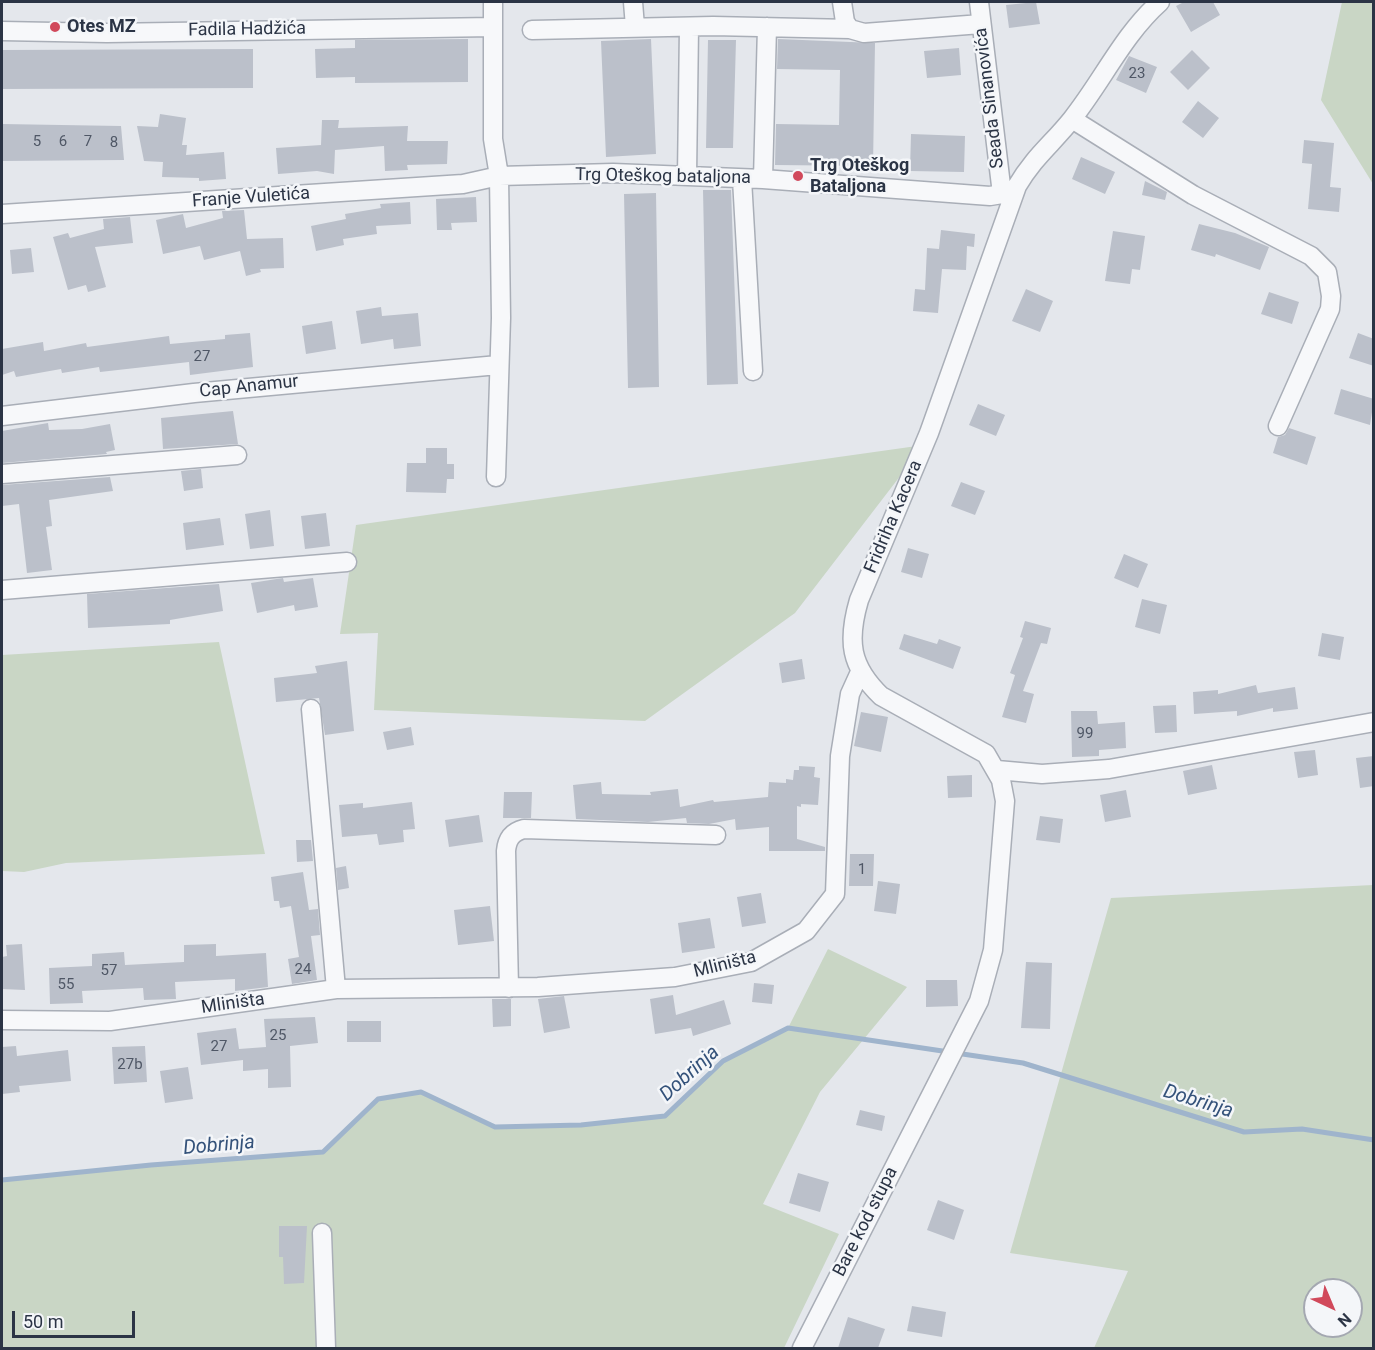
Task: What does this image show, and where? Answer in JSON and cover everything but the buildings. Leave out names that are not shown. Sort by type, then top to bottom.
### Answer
[{"type":"street","points":[[493,2],[493,139],[499,176],[501,318],[496,477]]},
{"type":"street","points":[[633,2],[635,27]]},
{"type":"street","points":[[842,2],[845,22],[850,29]]},
{"type":"street","name":"Seada Sinanovića","points":[[979,2],[1006,198]]},
{"type":"street","name":"Fridriha Kacera","points":[[930,1096],[980,1000],[993,950],[1005,801],[997,770],[986,754],[881,696],[860,672],[852,642],[853,621],[859,600],[929,433],[1006,198],[1030,163],[1072,119],[1125,39],[1160,2]]},
{"type":"street","points":[[532,30],[767,27],[850,29],[864,33],[981,24]]},
{"type":"street","name":"Fadila Hadžića","points":[[2,31],[107,33],[493,27]]},
{"type":"street","points":[[687,176],[689,27]]},
{"type":"street","points":[[762,179],[767,27]]},
{"type":"street","points":[[1072,119],[1193,195],[1311,256],[1327,272],[1331,296],[1330,309],[1278,426]]},
{"type":"street","name":"Trg Oteškog bataljona","points":[[499,176],[613,173],[762,179],[1006,198]]},
{"type":"street","name":"Franje Vuletića","points":[[2,214],[463,184],[499,176]]},
{"type":"street","points":[[742,179],[753,371]]},
{"type":"street","name":"Cap Anamur","points":[[2,416],[205,392],[498,365]]},
{"type":"street","points":[[2,474],[237,455]]},
{"type":"street","points":[[2,590],[347,562]]},
{"type":"street","name":"Mliništa","points":[[2,1020],[110,1021],[336,989],[365,987],[509,988],[675,977],[751,962],[806,931],[835,894],[840,756],[850,694],[860,672]]},
{"type":"street","points":[[311,709],[336,989]]},
{"type":"street","points":[[997,770],[1042,774],[1109,769],[1374,722]]},
{"type":"street","points":[[509,988],[506,851],[510,837],[517,831],[524,829],[716,835]]},
{"type":"street","name":"Bare kod stupa","points":[[802,1348],[930,1096]]},
{"type":"street","points":[[322,1233],[327,1348]]},
{"type":"green space","points":[[1342,2],[1373,2],[1373,184],[1321,100]]},
{"type":"green space","points":[[924,445],[795,613],[645,721],[374,710],[378,633],[340,634],[356,525]]},
{"type":"green space","points":[[219,642],[265,854],[66,863],[24,872],[2,871],[2,655]]},
{"type":"green space","points":[[1373,885],[1373,1348],[1094,1348],[1128,1271],[1010,1253],[1111,898]]},
{"type":"green space","points":[[828,949],[907,987],[820,1092],[763,1204],[839,1234],[784,1348],[2,1348],[2,1180],[151,1165],[323,1152],[378,1099],[421,1092],[495,1127],[581,1125],[665,1116],[723,1061],[788,1028]]},
{"type":"waterway","name":"Dobrinja","points":[[2,1180],[151,1165],[323,1152],[378,1099],[421,1092],[495,1127],[581,1125],[665,1116],[723,1061],[788,1028],[1023,1063],[1244,1132],[1302,1129],[1374,1140]]},
{"type":"place","name":"Otes MZ","points":[[55,27]]},
{"type":"place","name":"Trg Oteškog Bataljona","points":[[798,176]]}]
